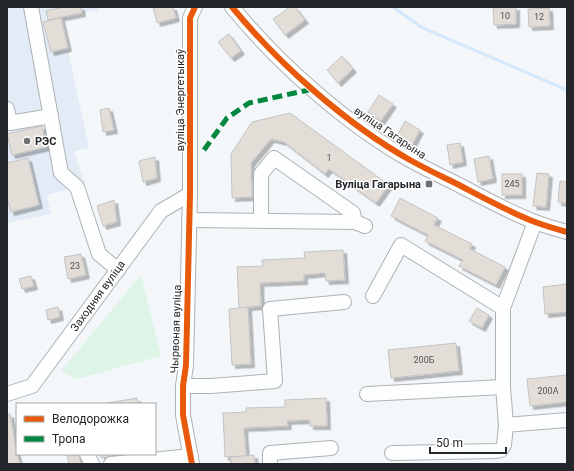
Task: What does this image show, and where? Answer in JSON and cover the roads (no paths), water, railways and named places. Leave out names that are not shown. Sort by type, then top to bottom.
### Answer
[{"type":"street","points":[[31,7],[61,173],[78,187],[99,254],[118,270]]},
{"type":"street","name":"вуліца Энергетыкаў","points":[[190,194],[190,18],[195,7]]},
{"type":"street","name":"вуліца Гагарына","points":[[232,7],[288,67],[368,133],[410,160],[498,206],[534,222],[567,232]]},
{"type":"street","points":[[7,109],[10,123],[50,116]]},
{"type":"street","points":[[189,220],[261,220],[360,224],[354,213],[274,158],[261,174],[261,220]]},
{"type":"street","name":"Чырвоная вуліца","points":[[190,194],[186,365],[183,415],[192,460]]},
{"type":"street","name":"Заходняя вуліца","points":[[7,394],[32,386],[161,211],[190,194]]},
{"type":"street","points":[[392,453],[501,450],[504,445],[506,425],[503,387],[502,308],[534,222]]},
{"type":"street","points":[[373,296],[401,245],[502,308]]},
{"type":"street","points":[[184,386],[211,386],[275,381],[270,309],[344,302]]},
{"type":"street","points":[[367,394],[503,387]]},
{"type":"street","points":[[506,425],[567,420]]},
{"type":"street","points":[[270,464],[270,453],[331,448]]},
{"type":"street","points":[[88,455],[92,464]]},
{"type":"street","points":[[111,464],[192,460]]},
{"type":"waterway","points":[[393,7],[421,27],[567,90]]},
{"type":"place","name":"РЭС","points":[[27,141]]},
{"type":"place","name":"Вуліца Гагарына","points":[[429,184]]}]
